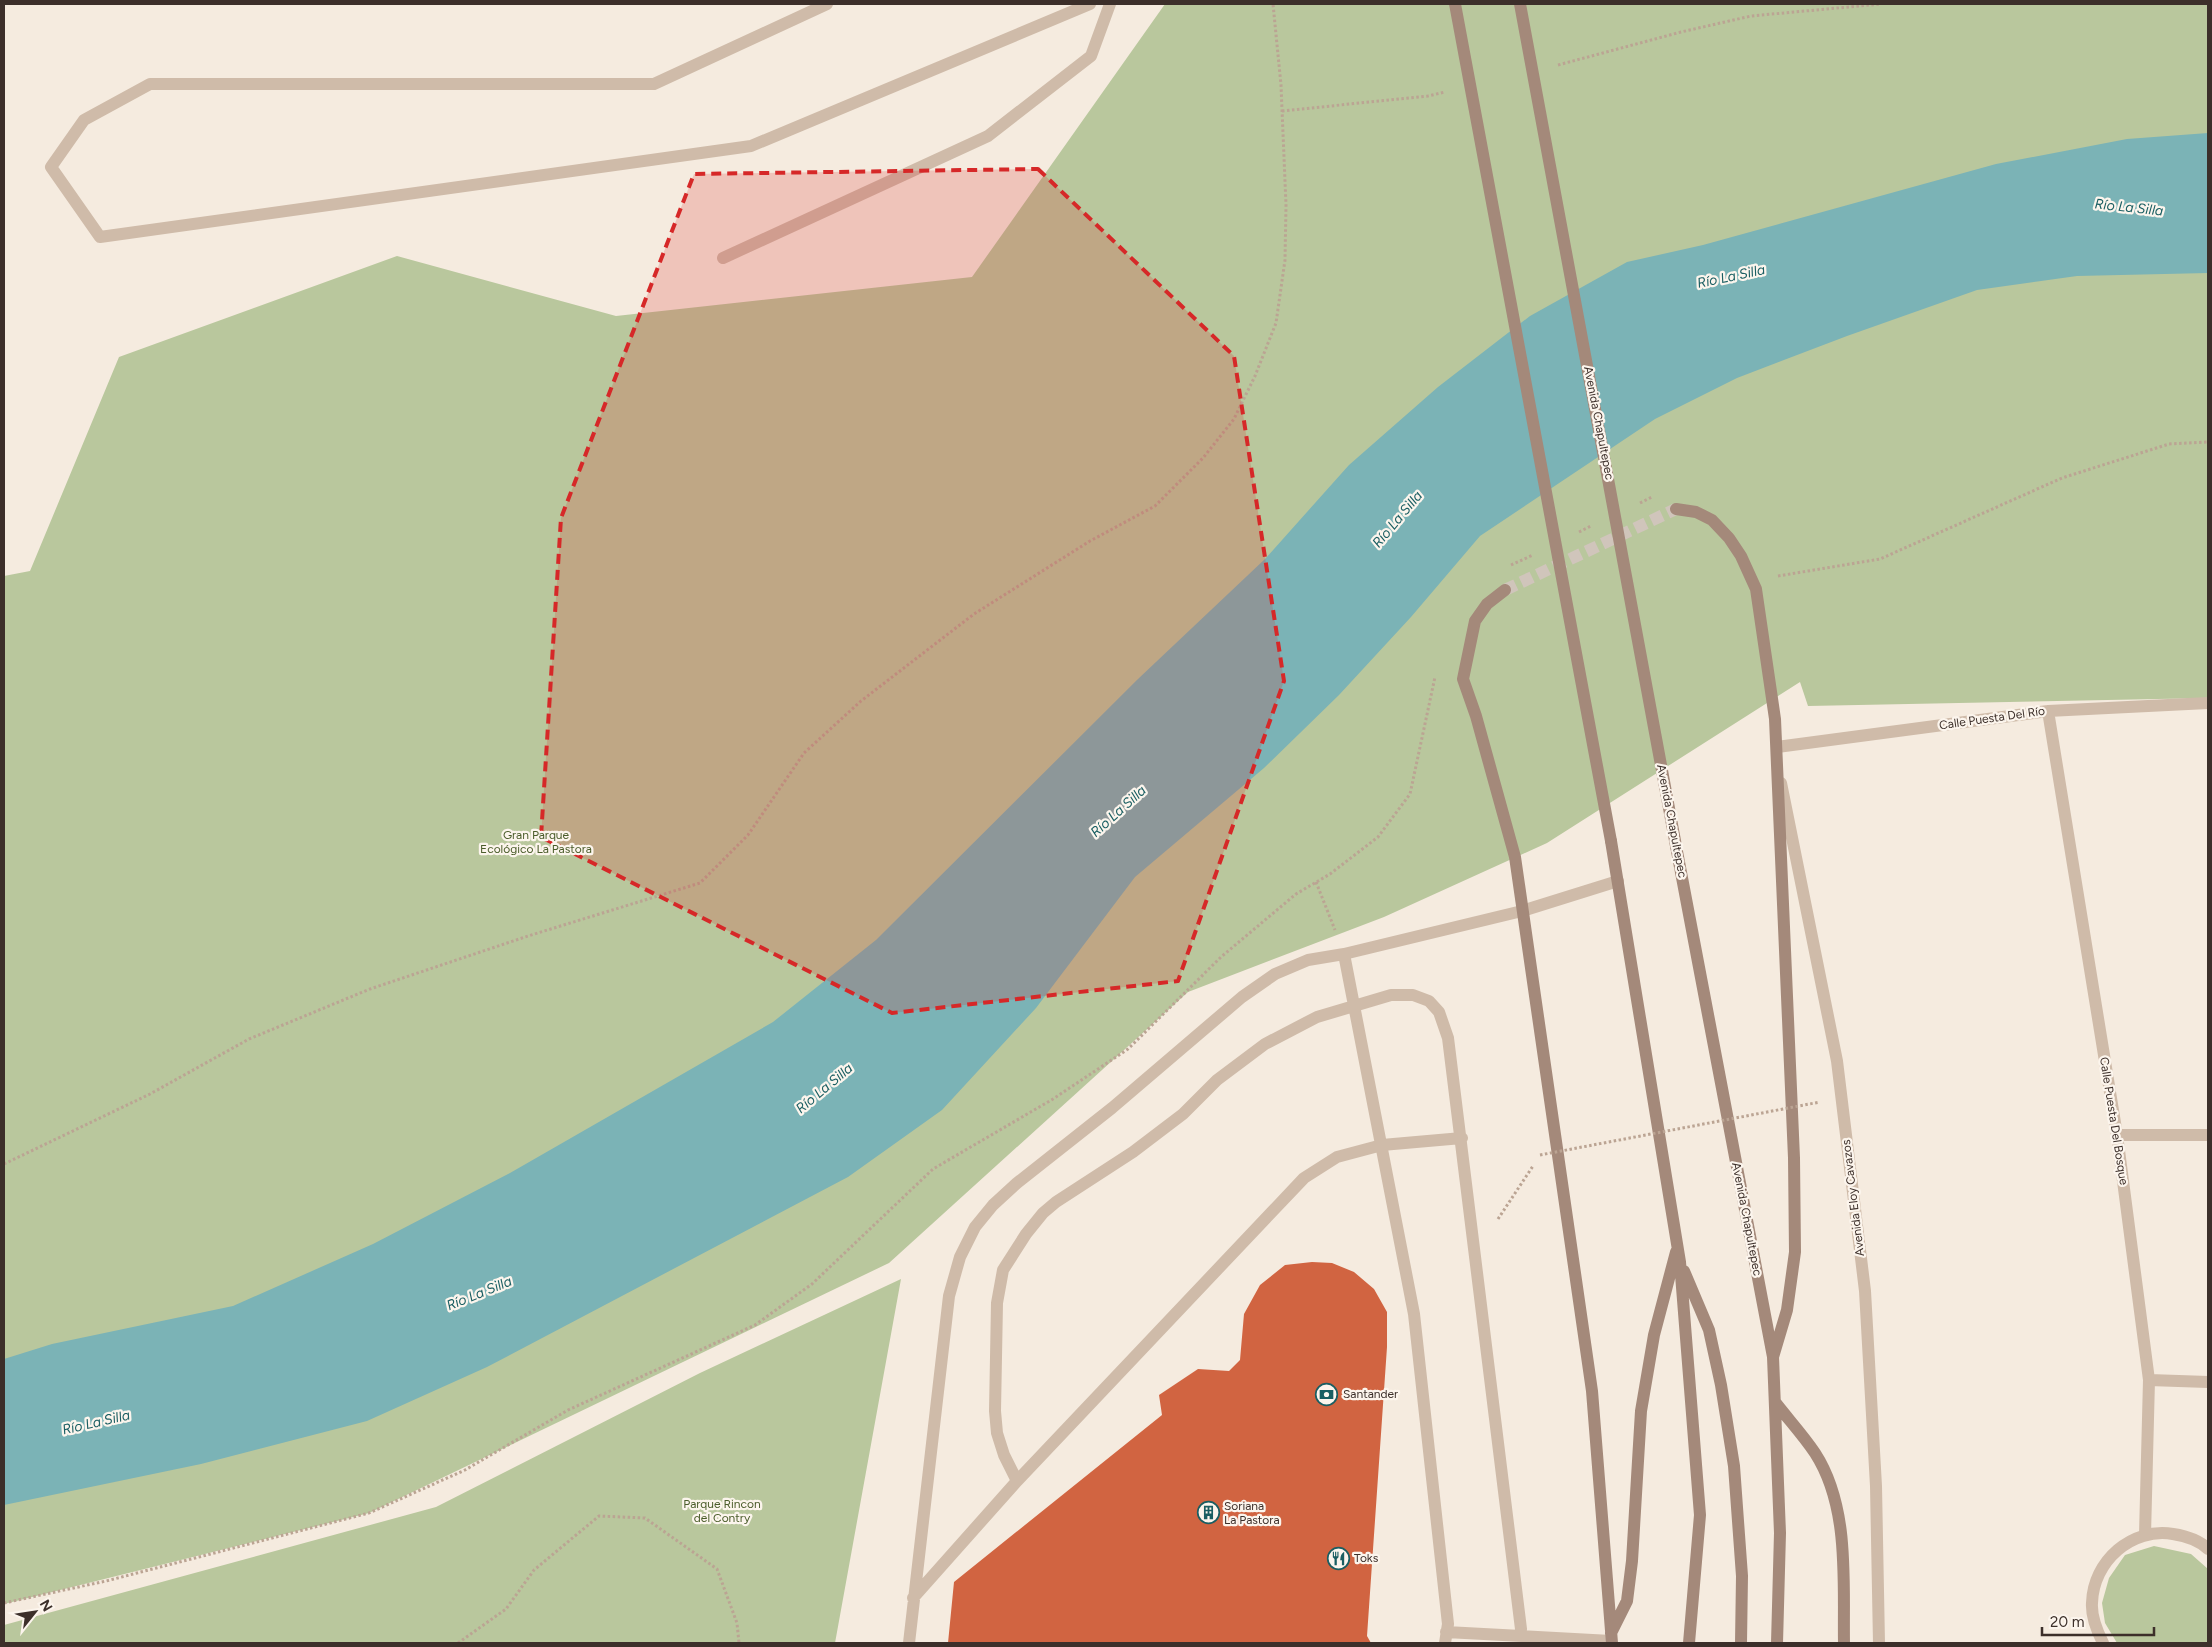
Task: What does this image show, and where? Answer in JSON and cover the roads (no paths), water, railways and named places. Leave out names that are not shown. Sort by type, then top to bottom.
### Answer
[{"type":"main road","points":[[1455,4],[1611,841],[1678,1245],[1700,1515],[1689,1643]]},
{"type":"main road","name":"Avenida Chapultepec","points":[[1520,4],[1773,1357],[1780,1533],[1777,1643]]},
{"type":"main road","points":[[1676,509],[1696,512],[1712,520],[1729,538],[1741,556],[1756,589],[1765,637],[1777,752],[1794,1158],[1795,1252],[1787,1310],[1773,1357]]},
{"type":"main road","points":[[1505,590],[1487,604],[1474,621],[1463,679],[1476,716],[1515,857],[1592,1391],[1611,1639]]},
{"type":"main road","points":[[1611,1639],[1627,1601],[1632,1561],[1641,1411],[1654,1335],[1678,1245]]},
{"type":"main road","points":[[1680,1262],[1709,1330],[1723,1394],[1734,1466],[1742,1576],[1741,1643]]},
{"type":"main road","points":[[1775,1402],[1816,1454],[1833,1494],[1840,1532],[1844,1643]]},
{"type":"street","points":[[827,4],[654,84],[150,84],[84,120],[51,167],[100,237],[751,146],[1090,4]]},
{"type":"street","points":[[723,258],[988,136],[1090,56],[1110,4]]},
{"type":"street","name":"Calle Puesta Del Río","points":[[1777,752],[2048,710],[2208,703]]},
{"type":"street","name":"Calle Puesta Del Bosque","points":[[2048,710],[2117,1136],[2149,1380],[2145,1535]]},
{"type":"street","name":"Avenida Eloy Cavazos","points":[[1777,752],[1837,1061],[1865,1292],[1876,1486],[1879,1643]]},
{"type":"street","points":[[909,1643],[949,1296],[960,1257],[974,1227],[992,1205],[1112,1108],[1242,997],[1275,974],[1308,960],[1344,954],[1522,911],[1618,881]]},
{"type":"street","points":[[1344,954],[1414,1314],[1448,1624],[1446,1638],[1520,1640],[1611,1639]]},
{"type":"street","points":[[1016,1481],[1004,1455],[998,1433],[995,1410],[997,1303],[1003,1270],[1026,1234],[1056,1202],[1133,1152],[1183,1114],[1217,1080],[1265,1044],[1317,1016],[1353,1008],[1391,995],[1413,995],[1429,1001],[1438,1012],[1448,1038],[1462,1138],[1521,1629],[1520,1640]]},
{"type":"street","points":[[2117,1136],[2208,1135]]},
{"type":"street","points":[[913,1598],[1016,1481],[1304,1178],[1337,1157],[1382,1146],[1462,1138]]},
{"type":"street","points":[[2149,1380],[2208,1382]]},
{"type":"street","points":[[2103,1643],[2095,1623],[2092,1603],[2095,1583],[2104,1564],[2117,1550],[2131,1540],[2145,1535],[2165,1533],[2186,1536],[2208,1550]]},
{"type":"water","name":"Río La Silla","points":[[2208,133],[2208,273],[2077,276],[1977,290],[1847,336],[1737,378],[1655,419],[1480,536],[1411,617],[1339,695],[1264,768],[1135,877],[1036,1008],[942,1110],[848,1177],[487,1367],[367,1421],[201,1464],[4,1505],[4,1359],[52,1344],[233,1306],[373,1244],[510,1173],[773,1022],[876,940],[1138,679],[1265,559],[1349,465],[1438,387],[1530,316],[1627,262],[1703,245],[1996,164],[2127,139]]},
{"type":"tunnel","points":[[1505,590],[1676,509]]},
{"type":"place","name":"Santander","points":[[1327,1394]]},
{"type":"place","name":"Soriana La Pastora","points":[[1208,1513]]},
{"type":"place","name":"Toks","points":[[1338,1558]]},
{"type":"park label","name":"Gran Parque Ecológico La Pastora","points":[[536,842]]},
{"type":"park label","name":"Parque Rincon del Contry","points":[[722,1511]]}]
